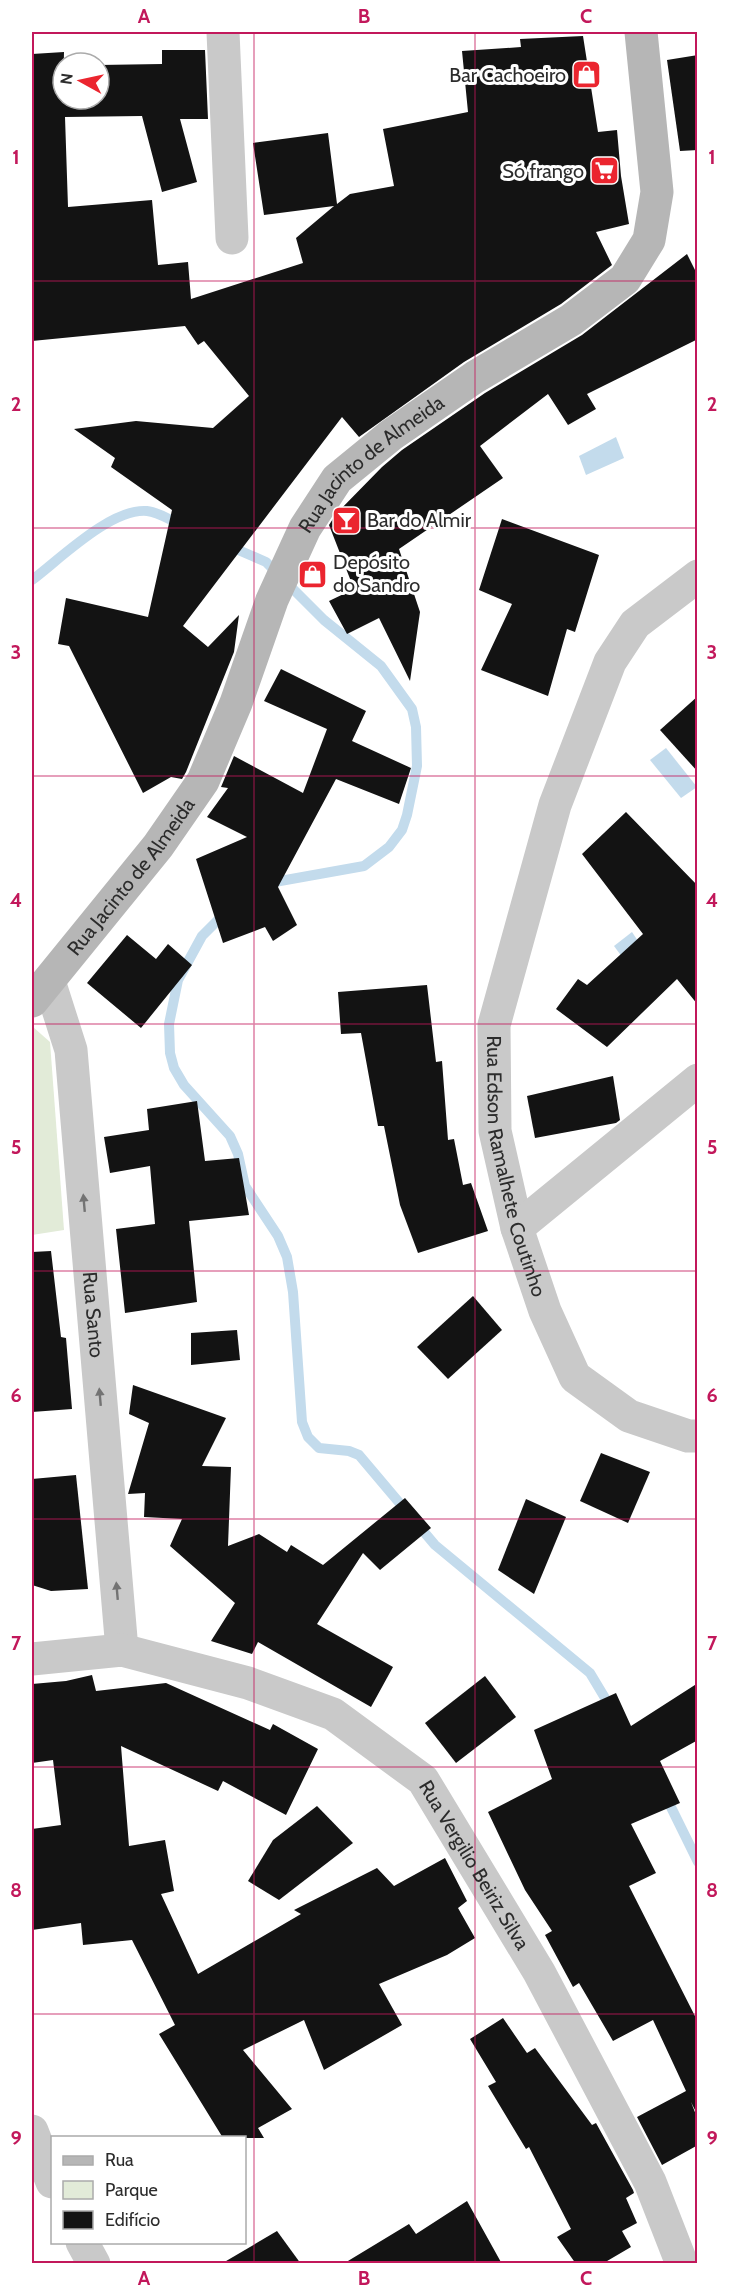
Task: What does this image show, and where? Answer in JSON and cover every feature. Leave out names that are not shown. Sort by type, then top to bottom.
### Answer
[{"type":"street","points":[[223,32],[232,238]]},
{"type":"street","name":"Rua Jacinto de Almeida","points":[[40,991],[158,846],[203,781],[236,703],[272,600],[305,528],[337,479],[392,435],[475,377],[571,320],[625,279],[650,240],[657,192],[641,32]]},
{"type":"street","name":"Rua Edson Ramalhete Coutinho","points":[[698,576],[635,624],[610,662],[555,805],[495,1025],[495,1131],[518,1228],[545,1311],[575,1377],[629,1416],[688,1436],[698,1436]]},
{"type":"street","name":"Rua Santo","points":[[40,991],[71,1050],[122,1650]]},
{"type":"street","points":[[518,1228],[698,1080]]},
{"type":"street","name":"Rua Vergilio Beiriz Silva","points":[[32,1659],[122,1650],[248,1683],[333,1714],[423,1780],[539,1972],[650,2182],[682,2264]]},
{"type":"street","points":[[32,2131],[51,2179]]},
{"type":"street","points":[[83,2244],[94,2264]]},
{"type":"green space","points":[[33,1027],[50,1042],[64,1230],[32,1235]]},
{"type":"water","points":[[616,437],[624,458],[586,475],[579,456]]},
{"type":"water","points":[[666,748],[697,787],[681,798],[650,760]]},
{"type":"water","points":[[632,932],[659,973],[642,984],[614,946]]},
{"type":"building","points":[[583,36],[598,132],[617,130],[621,176],[629,224],[596,232],[612,265],[561,304],[464,362],[359,437],[342,417],[183,626],[208,647],[239,615],[234,652],[186,772],[182,779],[171,777],[143,793],[69,646],[58,644],[66,598],[148,617],[172,510],[111,467],[115,458],[74,429],[136,421],[213,428],[249,396],[204,341],[198,345],[185,326],[32,341],[32,54],[51,53],[51,111],[111,111],[111,65],[162,64],[162,50],[205,50],[208,119],[180,119],[197,182],[162,192],[142,116],[65,117],[68,207],[152,200],[158,265],[188,262],[191,299],[303,263],[296,238],[334,206],[264,215],[253,143],[328,133],[337,204],[350,194],[394,186],[383,129],[468,112],[462,51],[521,47],[520,39]]},
{"type":"building","points":[[698,55],[698,150],[680,151],[667,60]]},
{"type":"building","points":[[687,254],[698,276],[698,339],[587,394],[596,409],[568,425],[548,394],[480,446],[503,478],[399,549],[420,612],[410,681],[379,618],[347,634],[329,601],[354,589],[329,525],[336,514],[402,450],[485,393],[582,335]]},
{"type":"building","points":[[502,519],[599,555],[575,632],[567,629],[548,696],[481,670],[512,604],[479,590]]},
{"type":"building","points":[[281,669],[366,711],[352,741],[411,768],[399,804],[336,779],[278,887],[297,925],[273,941],[265,927],[223,943],[196,859],[247,837],[207,817],[228,788],[221,787],[234,756],[303,793],[327,729],[264,701]]},
{"type":"building","points":[[698,696],[698,772],[660,730]]},
{"type":"building","points":[[626,812],[698,886],[698,1005],[677,979],[607,1047],[556,1009],[578,979],[587,985],[643,934],[582,854]]},
{"type":"building","points":[[127,935],[156,959],[168,944],[192,965],[141,1028],[87,983]]},
{"type":"building","points":[[427,985],[436,1062],[442,1061],[448,1140],[454,1139],[463,1185],[471,1183],[488,1231],[418,1253],[400,1205],[384,1126],[378,1126],[361,1033],[341,1034],[338,992]]},
{"type":"building","points":[[613,1076],[620,1120],[616,1123],[535,1138],[527,1096]]},
{"type":"building","points":[[197,1101],[205,1161],[239,1158],[249,1215],[189,1221],[197,1302],[125,1313],[116,1229],[155,1224],[150,1166],[110,1173],[104,1137],[149,1130],[147,1109]]},
{"type":"building","points":[[51,1251],[61,1337],[66,1338],[72,1409],[32,1412],[32,1252]]},
{"type":"building","points":[[473,1296],[502,1330],[448,1379],[417,1347]]},
{"type":"building","points":[[237,1330],[240,1360],[191,1365],[191,1333]]},
{"type":"building","points":[[133,1385],[226,1418],[202,1466],[231,1467],[228,1546],[259,1534],[287,1552],[291,1545],[323,1565],[405,1498],[431,1528],[380,1570],[363,1553],[317,1624],[393,1667],[371,1707],[258,1642],[252,1654],[211,1641],[235,1603],[170,1546],[182,1519],[144,1517],[145,1493],[128,1494],[149,1423],[129,1414]]},
{"type":"building","points":[[601,1453],[650,1472],[628,1523],[580,1501]]},
{"type":"building","points":[[76,1475],[88,1589],[51,1591],[32,1585],[32,1479]]},
{"type":"building","points":[[526,1499],[566,1517],[534,1594],[498,1570]]},
{"type":"building","points":[[92,1675],[96,1691],[166,1683],[270,1730],[273,1724],[318,1749],[286,1815],[223,1781],[218,1791],[121,1746],[129,1846],[165,1840],[174,1891],[161,1894],[198,1974],[301,1914],[294,1910],[377,1868],[394,1886],[445,1858],[467,1901],[458,1908],[475,1938],[447,1955],[379,1984],[402,2025],[324,2070],[304,2020],[243,2050],[292,2109],[258,2128],[264,2138],[222,2136],[159,2034],[175,2025],[132,1940],[83,1945],[81,1923],[32,1930],[32,1829],[61,1825],[53,1760],[32,1763],[32,1684],[66,1681]]},
{"type":"building","points":[[485,1676],[516,1717],[456,1763],[425,1723]]},
{"type":"building","points":[[698,1683],[698,1740],[660,1761],[680,1803],[631,1824],[656,1873],[629,1886],[698,2022],[698,2116],[691,2102],[698,2120],[698,2145],[662,2165],[637,2117],[686,2091],[653,2020],[613,2041],[579,1983],[573,1987],[545,1935],[552,1931],[525,1890],[488,1812],[552,1779],[534,1730],[616,1693],[631,1726]]},
{"type":"building","points":[[317,1806],[353,1843],[279,1900],[248,1881],[273,1840]]},
{"type":"building","points":[[503,2018],[527,2053],[535,2048],[592,2125],[596,2123],[633,2190],[634,2193],[626,2198],[637,2223],[622,2231],[631,2247],[602,2264],[576,2264],[557,2237],[571,2229],[529,2147],[526,2149],[488,2086],[496,2082],[470,2039]]},
{"type":"building","points":[[467,2201],[502,2264],[343,2264],[409,2224],[416,2234]]},
{"type":"building","points":[[277,2231],[301,2264],[221,2264]]},
{"type":"waterway","points":[[32,580],[86,536],[133,512],[151,512],[182,525]]},
{"type":"waterway","points":[[229,546],[266,562],[324,620],[381,666],[412,709],[416,727],[417,766],[407,815],[402,830],[389,847],[364,866],[269,883]]},
{"type":"waterway","points":[[225,913],[202,936],[178,980],[169,1024],[170,1053],[174,1068],[184,1085],[230,1136],[238,1154],[245,1186],[278,1236],[287,1257],[293,1292],[302,1422],[308,1437],[319,1448],[349,1451],[359,1455],[435,1545],[590,1673],[611,1708]]},
{"type":"waterway","points":[[665,1795],[698,1862]]},
{"type":"place","name":"Bar Cachoeiro","points":[[587,75]]},
{"type":"place","name":"Só frango","points":[[605,171]]},
{"type":"place","name":"Bar do Almir","points":[[346,520]]},
{"type":"place","name":"Depósito do Sandro","points":[[312,574]]}]
